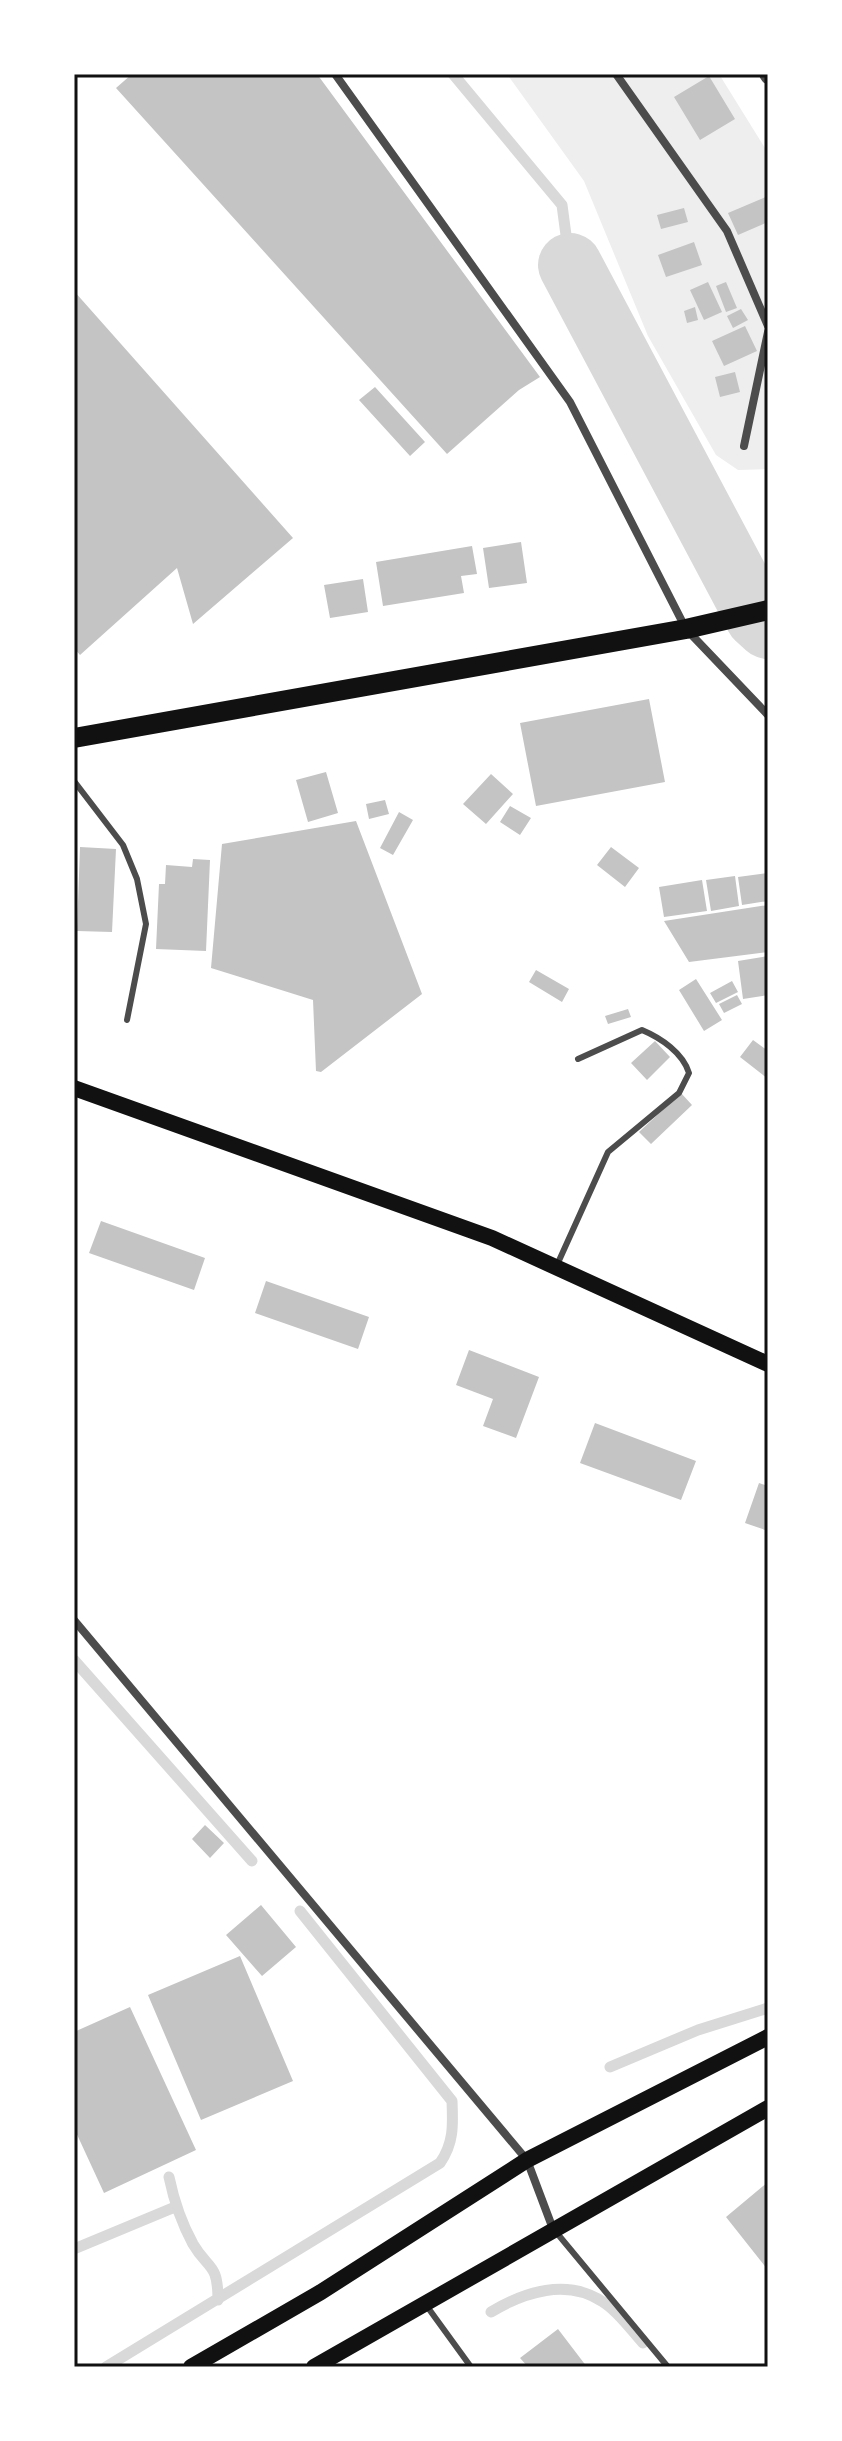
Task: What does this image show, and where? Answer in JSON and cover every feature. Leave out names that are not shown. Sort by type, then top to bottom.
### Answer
[{"type":"main road","points":[[74,738],[686,629],[768,610]]},
{"type":"main road","points":[[74,1088],[492,1238],[768,1364]]},
{"type":"main road","points":[[191,2367],[321,2292],[527,2160],[768,2037]]},
{"type":"main road","points":[[314,2367],[768,2108]]},
{"type":"street","points":[[335,74],[570,402],[686,629],[768,715]]},
{"type":"street","points":[[616,74],[727,231],[768,329],[744,446]]},
{"type":"street","points":[[74,1620],[527,2160],[553,2229]]},
{"type":"lane","points":[[74,781],[123,845],[137,879],[146,924],[127,1020]]},
{"type":"lane","points":[[556,1267],[608,1152],[679,1093],[689,1073],[686,1062],[657,1037],[642,1030],[578,1059]]},
{"type":"lane","points":[[553,2229],[668,2367]]},
{"type":"lane","points":[[425,2303],[471,2367]]},
{"type":"shaded area","points":[[507,74],[719,74],[768,153],[768,469],[738,470],[716,455],[648,336],[584,181]]},
{"type":"building","points":[[132,74],[317,74],[540,377],[519,390],[447,454],[116,88]]},
{"type":"building","points":[[709,76],[735,119],[700,140],[674,97]]},
{"type":"building","points":[[768,196],[768,222],[738,235],[728,213]]},
{"type":"building","points":[[684,208],[688,222],[661,229],[657,215]]},
{"type":"building","points":[[694,242],[702,265],[666,277],[658,255]]},
{"type":"building","points":[[708,282],[722,312],[704,320],[690,290]]},
{"type":"building","points":[[726,282],[737,308],[726,312],[716,286]]},
{"type":"building","points":[[74,291],[293,538],[193,624],[177,568],[80,655],[74,648]]},
{"type":"building","points":[[695,307],[698,320],[687,323],[684,311]]},
{"type":"building","points":[[741,309],[748,320],[733,328],[727,316]]},
{"type":"building","points":[[745,326],[757,351],[724,366],[712,341]]},
{"type":"building","points":[[735,372],[740,392],[720,397],[715,377]]},
{"type":"building","points":[[375,387],[425,442],[410,456],[359,400]]},
{"type":"building","points":[[521,542],[527,583],[489,588],[483,548]]},
{"type":"building","points":[[472,546],[477,574],[461,576],[464,593],[383,606],[376,562]]},
{"type":"building","points":[[363,579],[368,612],[330,618],[324,585]]},
{"type":"building","points":[[649,699],[665,782],[536,806],[520,723]]},
{"type":"building","points":[[326,772],[338,813],[308,822],[296,780]]},
{"type":"building","points":[[491,774],[513,794],[486,824],[463,804]]},
{"type":"building","points":[[385,800],[389,814],[369,819],[366,804]]},
{"type":"building","points":[[510,806],[531,818],[520,835],[500,822]]},
{"type":"building","points":[[399,812],[413,820],[393,855],[380,848]]},
{"type":"building","points":[[356,821],[422,994],[321,1072],[316,1071],[313,1000],[211,968],[222,844]]},
{"type":"building","points":[[80,847],[116,849],[112,932],[77,931]]},
{"type":"building","points":[[611,847],[639,868],[625,887],[597,865]]},
{"type":"building","points":[[193,859],[210,860],[206,951],[156,949],[159,884],[165,884],[166,865],[192,867]]},
{"type":"building","points":[[768,873],[768,901],[742,905],[738,877]]},
{"type":"building","points":[[735,876],[739,906],[711,911],[706,880]]},
{"type":"building","points":[[702,880],[707,911],[664,917],[659,887]]},
{"type":"building","points":[[768,905],[768,952],[689,962],[664,921]]},
{"type":"building","points":[[768,956],[768,995],[743,999],[738,961]]},
{"type":"building","points":[[536,970],[569,989],[562,1002],[529,982]]},
{"type":"building","points":[[696,979],[722,1020],[704,1031],[679,990]]},
{"type":"building","points":[[732,981],[738,992],[716,1003],[710,993]]},
{"type":"building","points":[[737,995],[742,1004],[724,1013],[719,1004]]},
{"type":"building","points":[[628,1009],[631,1017],[608,1024],[605,1016]]},
{"type":"building","points":[[753,1040],[768,1051],[768,1079],[740,1057]]},
{"type":"building","points":[[655,1041],[670,1057],[647,1080],[631,1063]]},
{"type":"building","points":[[681,1093],[692,1105],[651,1144],[639,1132]]},
{"type":"building","points":[[101,1221],[205,1258],[194,1290],[89,1253]]},
{"type":"building","points":[[266,1281],[369,1317],[358,1349],[255,1313]]},
{"type":"building","points":[[469,1350],[539,1377],[516,1438],[483,1426],[493,1399],[456,1385]]},
{"type":"building","points":[[595,1423],[696,1461],[681,1500],[580,1463]]},
{"type":"building","points":[[759,1483],[768,1486],[768,1531],[745,1523]]},
{"type":"building","points":[[205,1825],[224,1843],[210,1858],[192,1839]]},
{"type":"building","points":[[261,1905],[296,1947],[262,1976],[226,1935]]},
{"type":"building","points":[[240,1956],[293,2081],[201,2120],[148,1995]]},
{"type":"building","points":[[130,2007],[196,2150],[104,2193],[74,2128],[74,2032]]},
{"type":"building","points":[[768,2182],[768,2270],[726,2217]]},
{"type":"building","points":[[558,2329],[587,2367],[528,2367],[520,2358]]},
{"type":"waterway","points":[[453,74],[562,205],[570,265]]},
{"type":"waterway","points":[[570,265],[757,617],[768,627]]},
{"type":"waterway","points":[[74,1660],[252,1861]]},
{"type":"waterway","points":[[106,2367],[440,2163],[448,2148],[452,2101],[300,1911]]},
{"type":"waterway","points":[[610,2067],[698,2030],[768,2008]]},
{"type":"waterway","points":[[169,2177],[189,2236],[214,2272],[218,2300]]},
{"type":"waterway","points":[[74,2249],[175,2207]]},
{"type":"waterway","points":[[491,2312],[517,2299],[546,2290],[575,2291],[609,2306],[643,2343]]}]
